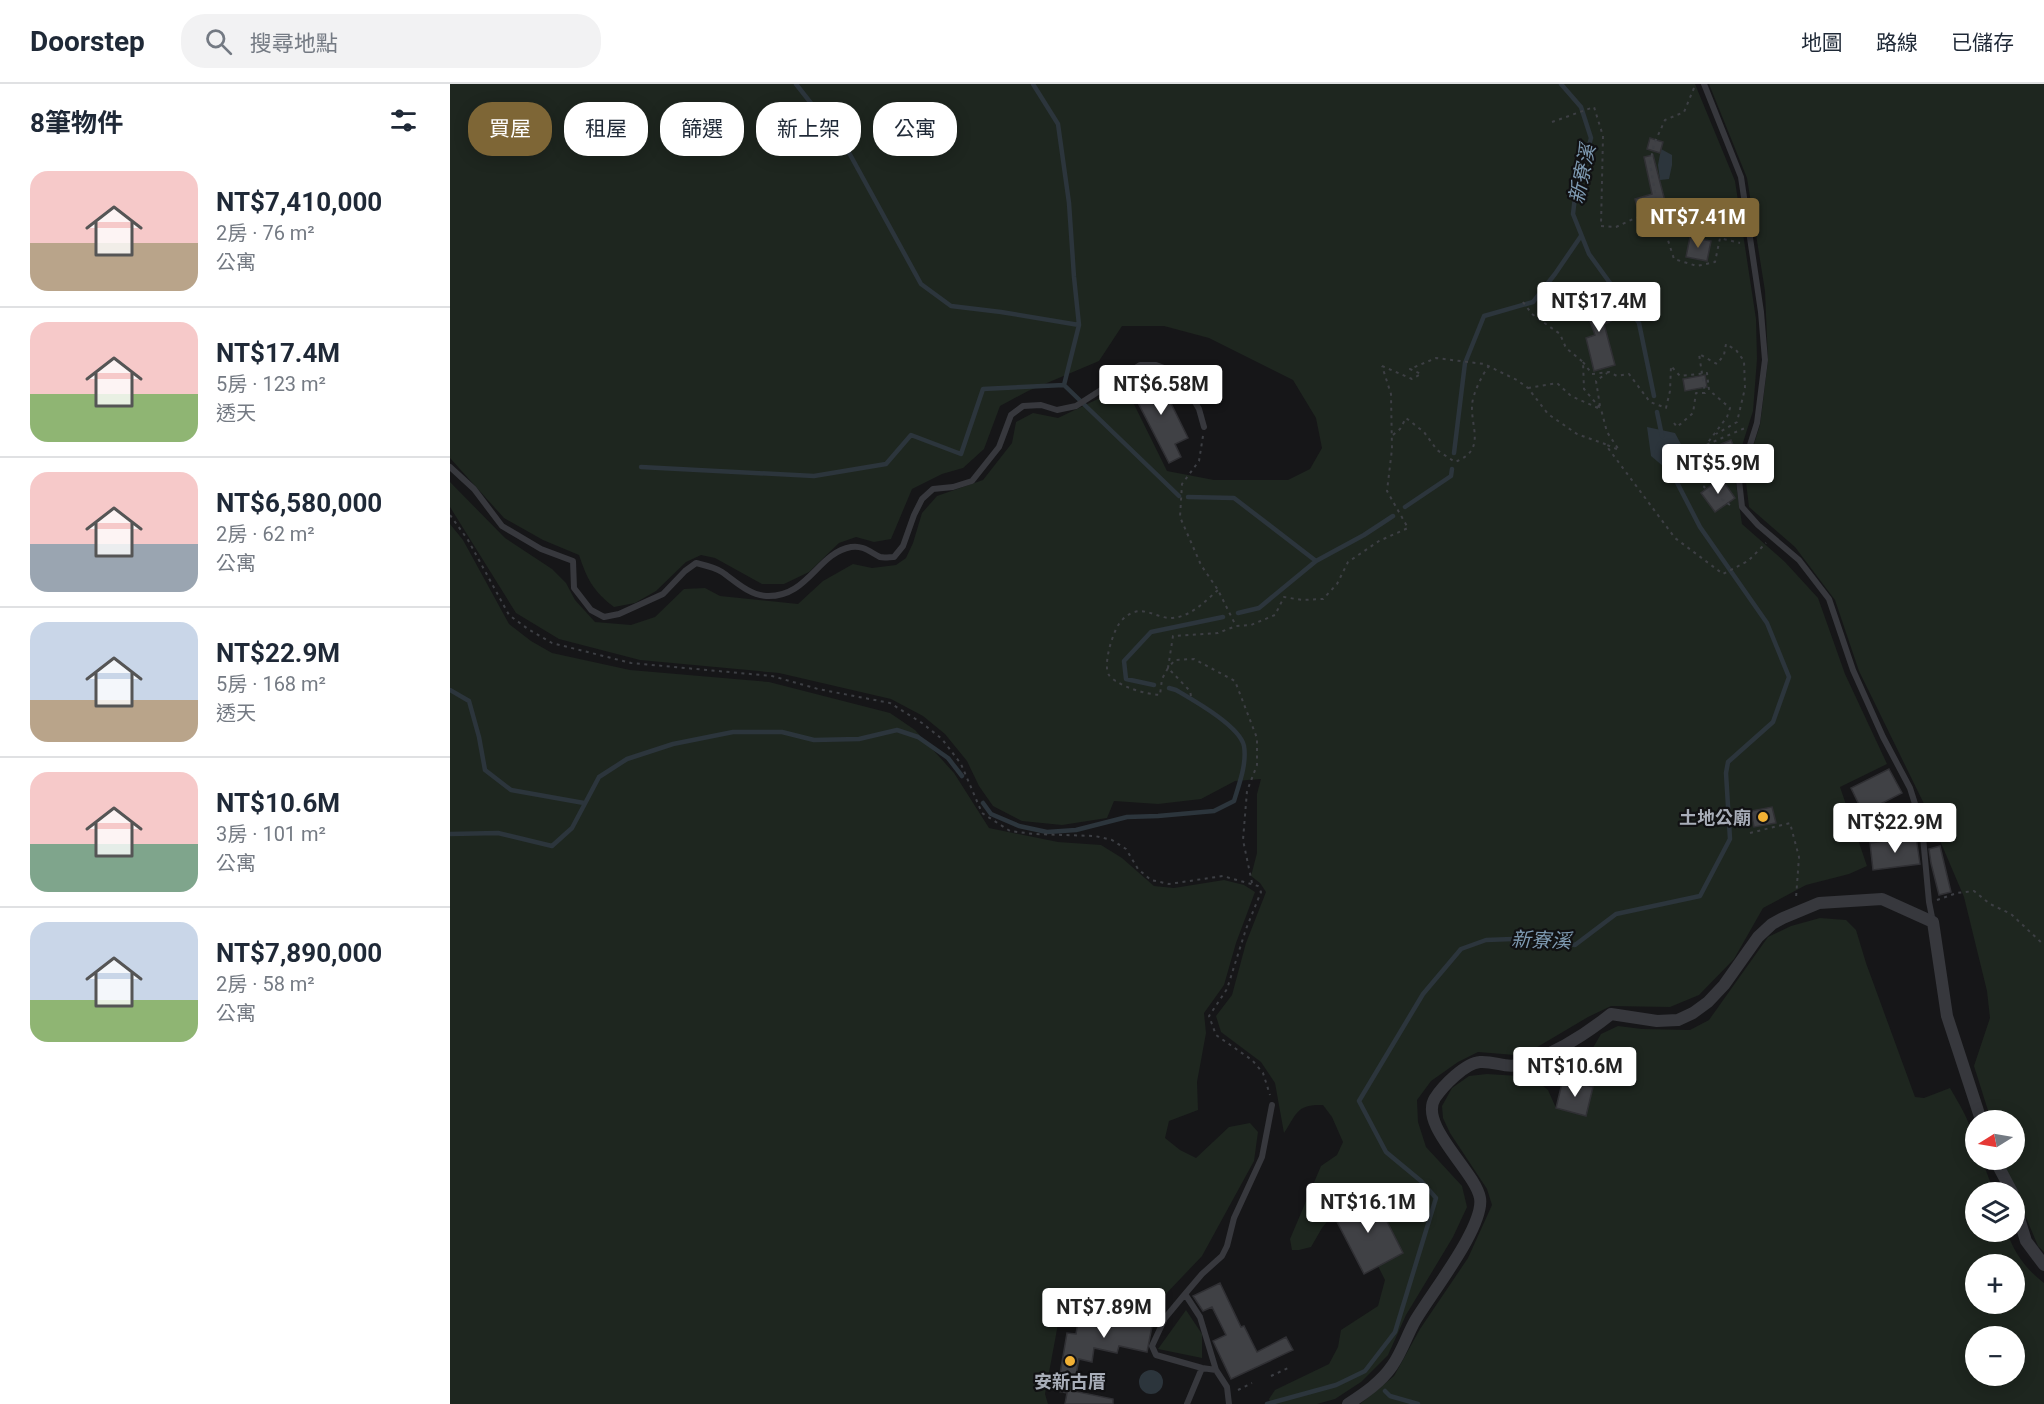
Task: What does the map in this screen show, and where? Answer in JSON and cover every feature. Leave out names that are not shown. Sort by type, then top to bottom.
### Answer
[{"type":"street","points":[[1348,1404],[1372,1388],[1392,1367],[1415,1320],[1459,1254],[1478,1215],[1480,1198],[1470,1177],[1443,1140],[1432,1114],[1434,1100],[1464,1067],[1479,1062],[1511,1067],[1528,1062],[1563,1046],[1611,1014],[1657,1021],[1678,1020],[1708,1002],[1724,985],[1758,937],[1772,924],[1819,903],[1881,899],[1934,922],[1947,1016],[1978,1110]]},
{"type":"street","points":[[2025,1238],[2044,1265]]},
{"type":"lane","points":[[1704,84],[1741,177],[1761,312],[1765,360],[1756,423],[1739,480],[1742,507],[1798,560],[1829,598],[1853,670],[1883,737],[1910,788],[1922,826],[1929,902],[1934,922]]},
{"type":"lane","points":[[450,467],[474,489],[502,526],[541,549],[573,561],[574,588],[591,610],[604,617],[619,614],[663,594],[696,563],[721,572],[737,585],[763,596],[779,596],[799,587],[837,551],[852,546],[866,548],[882,557],[894,557],[903,546],[922,499],[933,489],[953,487],[972,481],[999,447],[1011,415],[1023,406],[1041,405],[1057,410],[1076,406],[1140,364],[1156,365],[1178,374],[1199,409],[1204,427]]},
{"type":"lane","points":[[1216,1370],[1156,1354],[1152,1346],[1165,1318],[1202,1274],[1214,1264],[1227,1246],[1234,1218],[1262,1157],[1272,1105]]},
{"type":"lane","points":[[1185,1294],[1200,1317],[1216,1370],[1227,1387],[1228,1402]]},
{"type":"lane","points":[[1187,1404],[1202,1368]]},
{"type":"path","points":[[1695,84],[1684,112],[1665,120],[1661,127],[1650,164],[1659,210],[1674,259],[1697,266],[1715,262],[1720,238],[1752,245]]},
{"type":"path","points":[[1552,122],[1563,120],[1594,107],[1603,136],[1600,226],[1616,227],[1659,210]]},
{"type":"path","points":[[1523,302],[1525,307],[1560,334],[1566,348],[1583,362],[1592,374],[1609,372],[1617,375],[1629,374],[1650,402],[1666,408],[1670,391],[1671,366],[1680,376],[1707,373],[1709,390],[1730,408],[1727,417],[1706,445],[1708,469],[1704,487],[1731,506]]},
{"type":"path","points":[[1674,423],[1677,427],[1693,412],[1696,393],[1705,393],[1700,354],[1717,364],[1725,355],[1726,344],[1736,350],[1744,361],[1745,388],[1737,422],[1713,435]]},
{"type":"path","points":[[1168,668],[1173,636],[1218,633],[1236,626],[1251,625],[1275,615],[1284,597],[1302,600],[1323,599],[1337,584],[1348,562],[1379,541],[1408,528],[1387,491],[1391,468],[1391,394],[1382,366],[1412,379],[1421,374],[1410,369],[1436,358],[1484,364],[1518,380],[1528,388],[1548,414],[1577,434],[1619,450],[1607,432],[1596,381],[1609,372]]},
{"type":"path","points":[[1583,362],[1584,389],[1601,409]]},
{"type":"path","points":[[1392,436],[1400,429],[1406,418],[1424,432],[1437,450],[1451,460],[1455,462],[1465,458],[1472,450],[1476,431],[1472,404],[1481,376],[1489,366]]},
{"type":"path","points":[[1528,388],[1557,383],[1571,396],[1601,409]]},
{"type":"path","points":[[1706,445],[1756,423]]},
{"type":"path","points":[[1204,427],[1199,461],[1182,484],[1180,517],[1201,565],[1218,590],[1236,626]]},
{"type":"path","points":[[1605,444],[1675,538],[1723,573],[1748,561],[1772,537]]},
{"type":"path","points":[[450,515],[468,540],[509,615],[552,643],[631,663],[772,676],[818,689],[890,703],[942,739],[961,764],[982,813],[1010,831],[1095,836],[1112,840],[1126,849],[1138,869],[1151,879],[1169,884],[1223,876],[1258,886],[1261,892],[1246,929],[1227,989],[1209,1016],[1216,1035],[1252,1060],[1263,1073],[1272,1105]]},
{"type":"path","points":[[1218,590],[1195,610],[1186,614],[1170,618],[1139,611],[1122,619],[1114,632],[1106,668],[1109,676],[1116,681],[1143,692],[1160,695],[1162,679],[1175,660],[1194,659],[1235,681],[1257,738],[1257,765],[1247,791],[1243,840],[1252,883]]},
{"type":"path","points":[[1168,668],[1190,691],[1191,696]]},
{"type":"path","points":[[1750,833],[1790,823],[1798,857],[1796,913]]},
{"type":"path","points":[[1929,902],[1957,893],[1974,891],[1990,904],[2011,914],[2044,945]]},
{"type":"path","points":[[1271,1376],[1288,1368]]},
{"type":"path","points":[[1227,1387],[1232,1394],[1252,1383]]},
{"type":"shaded area","points":[[450,84],[1695,84],[1735,181],[1756,319],[1757,359],[1753,411],[1734,471],[1742,524],[1785,562],[1818,598],[1845,674],[1887,764],[1840,787],[1867,866],[1849,874],[1806,885],[1763,908],[1734,959],[1699,995],[1670,1007],[1611,1006],[1534,1049],[1515,1055],[1478,1052],[1458,1062],[1431,1081],[1417,1100],[1418,1122],[1426,1147],[1462,1186],[1467,1207],[1453,1237],[1406,1315],[1388,1355],[1361,1382],[1335,1399],[1317,1404],[1271,1404],[1269,1399],[1275,1390],[1329,1364],[1338,1347],[1341,1330],[1378,1306],[1385,1280],[1378,1266],[1403,1253],[1373,1194],[1333,1214],[1311,1247],[1292,1250],[1290,1239],[1321,1166],[1337,1155],[1343,1142],[1332,1117],[1323,1105],[1303,1108],[1295,1115],[1284,1133],[1275,1083],[1261,1062],[1221,1032],[1216,1016],[1232,995],[1246,943],[1266,892],[1251,876],[1257,853],[1257,794],[1261,779],[1235,781],[1201,799],[1158,804],[1114,801],[1107,818],[1062,825],[1022,821],[993,806],[979,786],[967,761],[945,734],[923,716],[891,699],[779,673],[640,660],[559,639],[516,613],[450,507],[450,482],[505,538],[552,569],[566,583],[575,600],[595,622],[631,625],[655,617],[684,589],[705,588],[720,596],[798,604],[823,581],[853,564],[872,568],[896,565],[906,558],[922,513],[937,496],[983,480],[1012,443],[1016,422],[1033,413],[1058,418],[1125,386],[1167,471],[1214,480],[1288,480],[1310,469],[1322,448],[1316,418],[1293,380],[1209,338],[1164,326],[1122,326],[1099,361],[1028,391],[1000,406],[984,449],[963,468],[942,474],[912,489],[891,539],[874,542],[856,537],[839,543],[809,572],[784,584],[762,584],[715,558],[701,555],[686,562],[656,591],[635,603],[614,607],[592,584],[579,555],[543,540],[504,518],[450,458]]},
{"type":"shaded area","points":[[1709,84],[2044,84],[2044,1252],[2038,1246],[2025,1215],[2025,1182],[2011,1182],[2006,1170],[2025,1170],[2025,1110],[1988,1110],[1974,1066],[1990,1018],[1987,991],[1964,897],[1927,810],[1859,671],[1835,600],[1795,547],[1749,507],[1746,482],[1748,462],[1760,425],[1768,361],[1765,291],[1747,178]]},
{"type":"shaded area","points":[[1661,149],[1672,155],[1669,179],[1660,180],[1658,165]]},
{"type":"shaded area","points":[[1647,427],[1675,433],[1683,448],[1670,472],[1651,456]]},
{"type":"shaded area","points":[[450,524],[463,540],[509,624],[552,653],[630,670],[769,682],[890,713],[915,730],[954,773],[989,828],[1058,842],[1101,845],[1122,858],[1154,886],[1174,888],[1224,880],[1244,885],[1255,892],[1236,943],[1224,985],[1204,1013],[1206,1033],[1197,1082],[1198,1110],[1169,1121],[1165,1138],[1180,1150],[1196,1158],[1229,1127],[1250,1123],[1258,1132],[1254,1161],[1202,1256],[1163,1297],[1078,1290],[1063,1297],[1045,1394],[1048,1404],[450,1404]]},
{"type":"shaded area","points":[[1820,918],[1846,920],[1856,930],[1915,1097],[1924,1098],[1950,1088],[1965,1116],[1965,1170],[1986,1170],[1990,1182],[1965,1182],[1965,1242],[2011,1242],[2017,1254],[1965,1254],[1965,1314],[2025,1314],[2025,1265],[2044,1283],[2044,1404],[1360,1404],[1394,1376],[1420,1329],[1468,1258],[1492,1205],[1487,1189],[1450,1133],[1443,1118],[1442,1106],[1452,1088],[1469,1076],[1487,1074],[1532,1077],[1548,1090],[1556,1108],[1586,1116],[1593,1087],[1587,1058],[1601,1034],[1618,1026],[1690,1030],[1709,1020],[1768,937],[1791,926]]},
{"type":"shaded area","points":[[1186,1310],[1202,1334],[1202,1358],[1158,1349]]},
{"type":"shaded area","points":[[1151,1370],[1160,1373],[1163,1382],[1160,1391],[1151,1394],[1142,1391],[1139,1382],[1142,1373]]},
{"type":"building","points":[[1650,138],[1663,142],[1660,153],[1647,149]]},
{"type":"building","points":[[1653,155],[1666,205],[1638,211],[1635,199],[1652,194],[1644,157]]},
{"type":"building","points":[[1690,237],[1711,241],[1707,261],[1686,257]]},
{"type":"building","points":[[1600,292],[1611,321],[1604,324],[1615,365],[1594,371],[1586,338],[1595,335],[1582,299]]},
{"type":"building","points":[[1157,375],[1188,438],[1175,444],[1181,457],[1169,463],[1131,389]]},
{"type":"building","points":[[1705,375],[1707,387],[1685,391],[1683,379]]},
{"type":"building","points":[[1731,440],[1737,454],[1715,463],[1709,449]]},
{"type":"building","points":[[1721,478],[1735,498],[1715,512],[1701,493]]},
{"type":"building","points":[[1889,769],[1902,793],[1863,813],[1851,788]]},
{"type":"building","name":"土地公廟","points":[[1772,807],[1776,823],[1754,827],[1751,811]]},
{"type":"building","points":[[1916,837],[1920,864],[1873,870],[1870,843]]},
{"type":"building","points":[[1940,846],[1951,892],[1939,895],[1929,849]]},
{"type":"building","points":[[1563,1079],[1593,1087],[1586,1116],[1556,1108]]},
{"type":"building","points":[[1373,1194],[1403,1253],[1364,1274],[1333,1214]]},
{"type":"building","points":[[1220,1283],[1241,1327],[1244,1326],[1257,1352],[1286,1337],[1293,1350],[1231,1379],[1213,1341],[1226,1335],[1212,1307],[1203,1311],[1193,1296]]},
{"type":"building","points":[[1104,1295],[1156,1306],[1147,1352],[1119,1346],[1117,1353],[1094,1348],[1092,1362],[1079,1359],[1073,1391],[1113,1399],[1113,1404],[1065,1404],[1067,1393],[1057,1391],[1067,1333],[1076,1334],[1082,1299],[1103,1303]]},
{"type":"waterway","points":[[796,84],[847,149],[921,284],[951,306],[1079,325]]},
{"type":"waterway","points":[[1033,84],[1058,124],[1069,203],[1079,325],[1064,385],[1179,496]]},
{"type":"waterway","name":"新寮溪","points":[[1561,84],[1581,107],[1591,138],[1575,197],[1573,214],[1589,254],[1639,323],[1654,396]]},
{"type":"waterway","points":[[1454,453],[1465,363],[1484,316],[1533,302],[1581,236]]},
{"type":"waterway","points":[[641,467],[814,476],[886,464],[911,435],[961,454],[983,389],[1064,385]]},
{"type":"waterway","name":"新寮溪","points":[[1657,412],[1662,436]]},
{"type":"waterway","name":"新寮溪","points":[[1267,1404],[1336,1385],[1365,1371],[1395,1332],[1436,1198],[1421,1181],[1386,1152],[1359,1101],[1423,994],[1461,949],[1486,940],[1536,938],[1575,945],[1616,914],[1700,896],[1730,839],[1726,773],[1728,762],[1773,722],[1789,677],[1767,623],[1700,527],[1669,467]]},
{"type":"waterway","points":[[1405,507],[1451,476],[1452,469]]},
{"type":"waterway","points":[[1188,497],[1234,498],[1316,561],[1393,516]]},
{"type":"waterway","points":[[1238,613],[1259,608],[1316,561]]},
{"type":"waterway","points":[[1154,685],[1126,679],[1124,661],[1151,632],[1223,617]]},
{"type":"waterway","points":[[983,803],[991,814],[1019,826],[1047,832],[1076,830],[1127,817],[1214,811],[1234,801],[1244,760],[1244,746],[1241,738],[1215,714],[1169,688]]},
{"type":"waterway","points":[[450,690],[469,701],[485,770],[511,790],[584,803]]},
{"type":"waterway","points":[[450,834],[498,833],[552,846],[572,828],[599,777],[627,759],[673,744],[733,732],[782,732],[814,740],[859,739],[897,730],[918,737],[948,758],[962,776]]},
{"type":"waterway","points":[[1385,1391],[1390,1396],[1418,1404]]},
{"type":"place","name":"土地公廟","points":[[1763,817]]},
{"type":"place","name":"安新古厝","points":[[1070,1361]]}]
